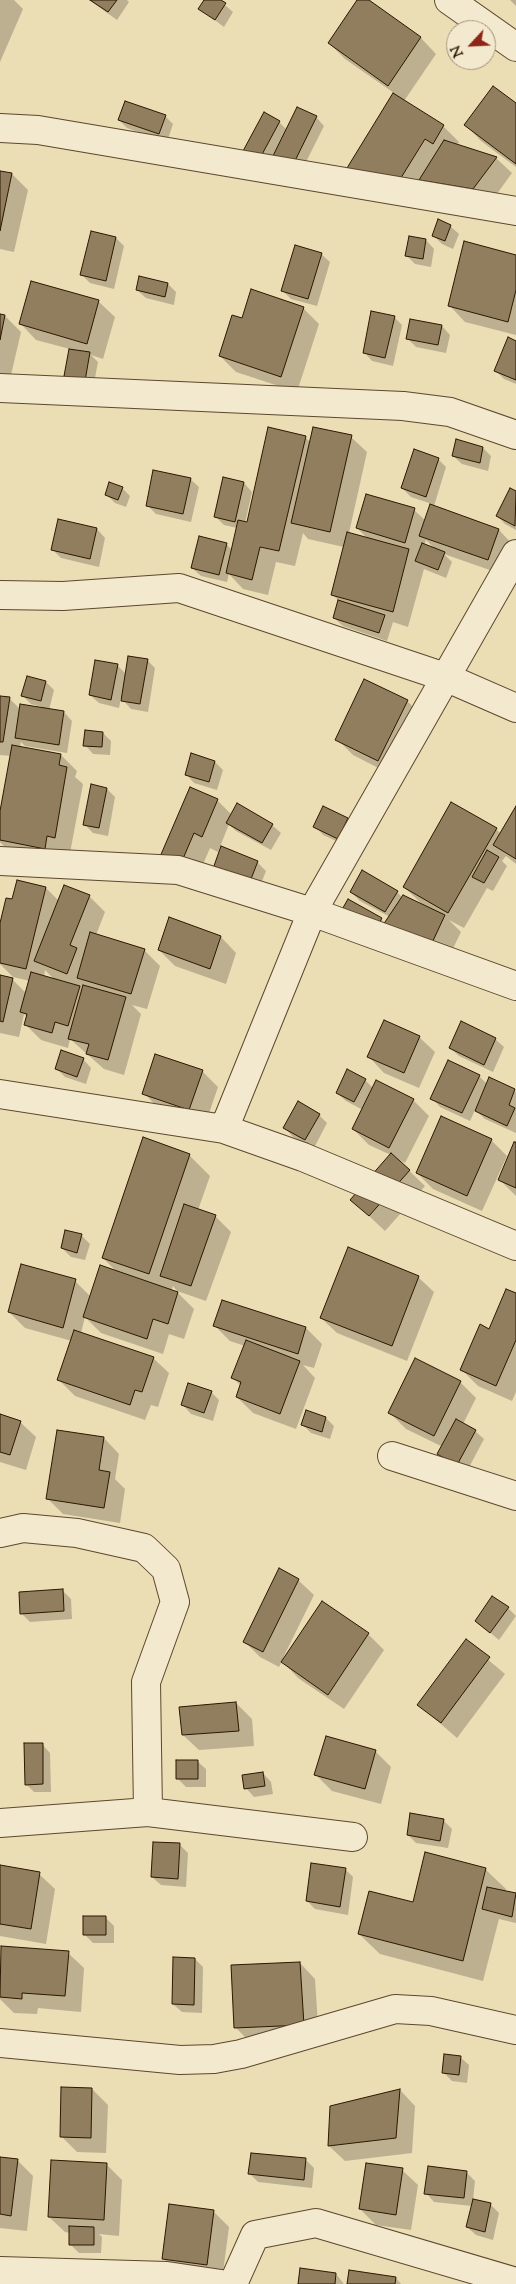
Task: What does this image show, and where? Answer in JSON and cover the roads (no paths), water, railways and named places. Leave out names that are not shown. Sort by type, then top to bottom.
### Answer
[{"type":"street","points":[[449,0],[516,47]]},
{"type":"street","points":[[0,128],[38,130],[516,211]]},
{"type":"street","points":[[0,388],[404,406],[450,412],[516,435]]},
{"type":"street","points":[[224,1130],[312,912],[516,554]]},
{"type":"street","points":[[0,595],[63,596],[179,588],[445,677],[516,708]]},
{"type":"street","points":[[0,861],[178,870],[312,912],[516,986]]},
{"type":"street","points":[[0,1094],[224,1130],[304,1157],[516,1246]]},
{"type":"street","points":[[392,1456],[516,1496]]},
{"type":"street","points":[[0,1533],[23,1528],[87,1535],[144,1548],[166,1569],[175,1602],[146,1682],[148,1812]]},
{"type":"street","points":[[0,1823],[148,1812],[353,1837]]},
{"type":"street","points":[[0,2043],[180,2060],[214,2059],[241,2054],[394,2009],[431,2011],[516,2030]]},
{"type":"street","points":[[234,2284],[255,2235],[316,2223],[516,2282]]},
{"type":"street","points":[[0,2270],[167,2276],[221,2284]]}]
